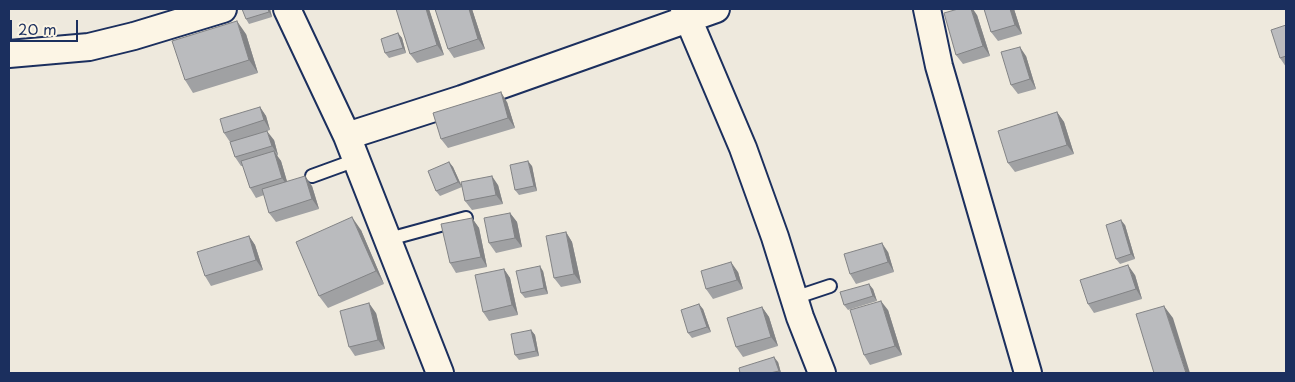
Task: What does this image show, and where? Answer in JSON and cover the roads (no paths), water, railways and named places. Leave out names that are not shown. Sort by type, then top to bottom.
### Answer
[{"type":"street","points":[[9,54],[89,47],[134,36],[222,9]]},
{"type":"street","points":[[287,9],[347,136],[440,373]]},
{"type":"street","points":[[347,136],[462,99],[685,14],[716,9]]},
{"type":"street","points":[[927,9],[939,66],[1028,373]]},
{"type":"street","points":[[685,14],[743,148],[794,298],[822,373]]},
{"type":"lane","points":[[312,176],[356,160]]},
{"type":"lane","points":[[389,239],[466,218]]},
{"type":"lane","points":[[794,298],[830,286]]}]
